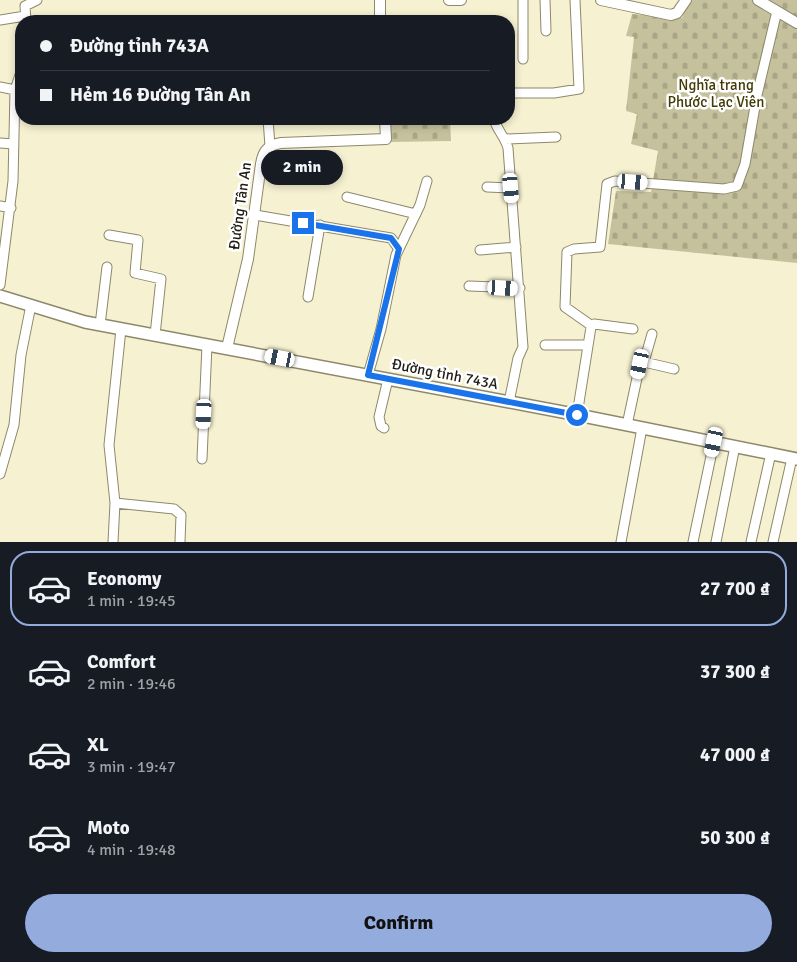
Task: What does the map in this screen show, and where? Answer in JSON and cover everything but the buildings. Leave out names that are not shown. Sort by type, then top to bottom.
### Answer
[{"type":"main road","name":"Đường tỉnh 743A","points":[[0,296],[100,325],[795,458]]},
{"type":"street","points":[[19,0],[25,15]]},
{"type":"street","points":[[25,15],[28,3],[37,0]]},
{"type":"street","points":[[380,0],[380,15]]},
{"type":"street","points":[[449,0],[461,0]]},
{"type":"street","points":[[522,0],[523,59]]},
{"type":"street","points":[[545,0],[546,31]]},
{"type":"street","points":[[515,93],[547,94],[579,89],[575,0]]},
{"type":"street","points":[[603,0],[671,15],[677,13],[686,0]]},
{"type":"street","points":[[758,0],[797,23]]},
{"type":"street","points":[[633,329],[592,326],[565,308],[567,252],[574,249],[600,247],[607,184],[615,181],[724,189],[738,186],[745,164],[759,86],[777,11]]},
{"type":"street","points":[[0,20],[15,18]]},
{"type":"street","points":[[0,87],[15,90]]},
{"type":"street","points":[[0,285],[11,208],[16,125]]},
{"type":"street","points":[[268,125],[270,146],[295,142],[386,139],[386,125]]},
{"type":"street","points":[[496,125],[505,139],[508,148],[524,347],[518,358],[509,402]]},
{"type":"street","points":[[505,139],[556,136]]},
{"type":"street","points":[[0,142],[14,144]]},
{"type":"street","name":"Đường Tân An","points":[[227,348],[245,274],[262,157],[270,146]]},
{"type":"street","points":[[368,375],[399,249],[416,214],[428,181]]},
{"type":"street","points":[[487,188],[511,188]]},
{"type":"street","points":[[348,197],[416,214]]},
{"type":"street","points":[[0,206],[11,208]]},
{"type":"street","points":[[254,215],[391,238],[399,249]]},
{"type":"street","points":[[308,297],[320,226]]},
{"type":"street","points":[[109,235],[138,240],[135,273],[161,279],[155,335]]},
{"type":"street","points":[[480,250],[516,247]]},
{"type":"street","points":[[100,325],[107,267]]},
{"type":"street","points":[[469,286],[520,288]]},
{"type":"street","points":[[0,474],[14,425],[21,355],[31,305]]},
{"type":"street","points":[[577,415],[587,345],[592,326]]},
{"type":"street","points":[[113,542],[115,503],[109,445],[121,328]]},
{"type":"street","points":[[627,425],[640,364],[644,362],[652,334]]},
{"type":"street","points":[[202,458],[207,345]]},
{"type":"street","points":[[545,345],[587,345]]},
{"type":"street","points":[[644,362],[674,369]]},
{"type":"street","points":[[384,428],[381,426],[379,417],[388,379]]},
{"type":"street","points":[[621,542],[642,428]]},
{"type":"street","points":[[693,542],[714,442]]},
{"type":"street","points":[[716,542],[735,446]]},
{"type":"street","points":[[751,542],[771,454]]},
{"type":"street","points":[[773,542],[795,458]]},
{"type":"street","points":[[115,503],[174,509],[181,515],[180,542]]},
{"type":"green space","name":"Nghĩa trang Phước Lạc Viên","points":[[689,0],[797,0],[797,263],[608,244],[616,191],[651,192],[658,151],[631,144],[637,114],[626,111],[634,37],[626,36],[632,14],[682,18]]},
{"type":"green space","points":[[390,125],[450,125],[451,141],[390,142]]},
{"type":"route","points":[[303,223],[393,238],[395,245],[399,249],[368,375],[577,415]]}]
